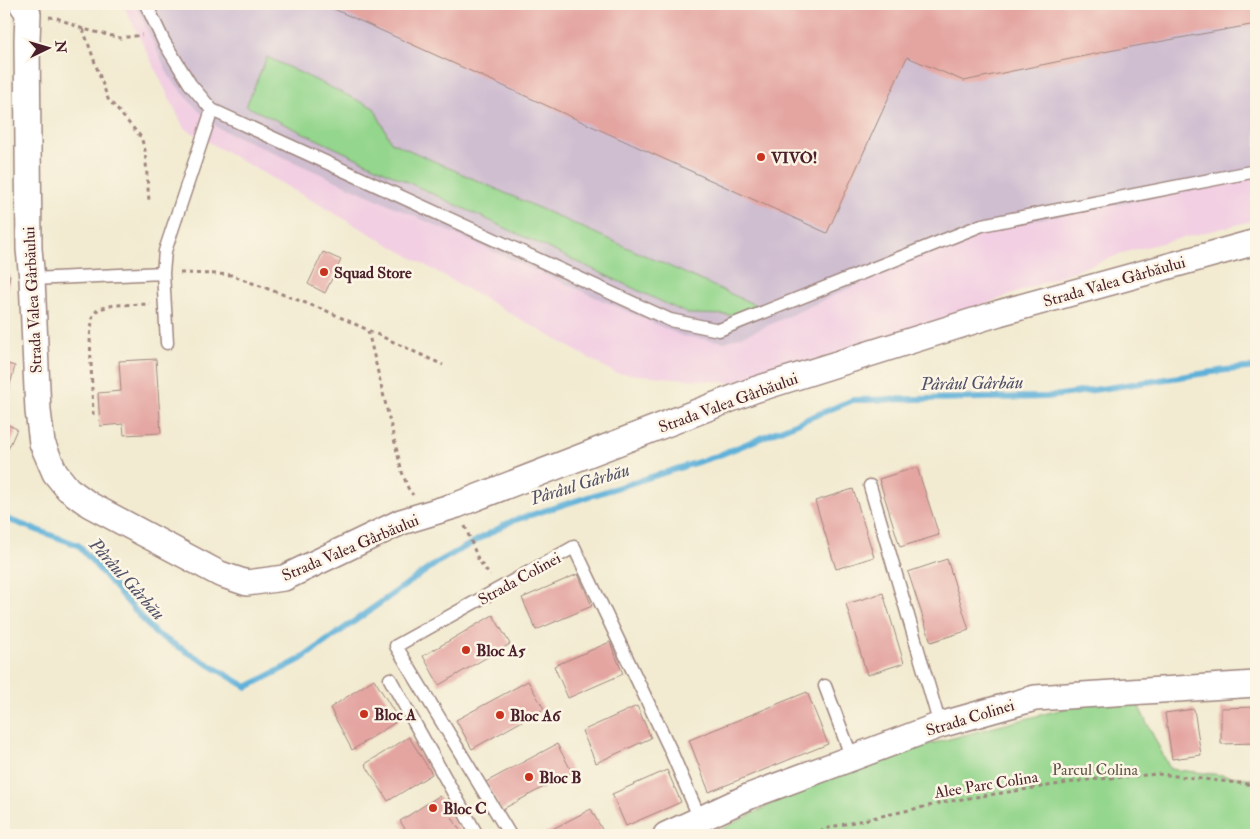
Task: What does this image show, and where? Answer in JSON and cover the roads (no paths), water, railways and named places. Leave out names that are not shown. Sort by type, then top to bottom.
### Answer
[{"type":"street","name":"Strada Valea Gârbăului","points":[[25,8],[29,249],[38,410],[42,443],[55,473],[68,489],[90,505],[220,574],[247,583],[284,578],[401,522],[457,505],[754,390],[999,313],[1256,242]]},
{"type":"street","name":"Strada Colinei","points":[[666,835],[750,796],[940,725],[1034,698],[1256,684]]},
{"type":"lane","points":[[146,4],[164,42],[190,84],[212,110],[670,320],[719,330],[982,225],[1256,171]]},
{"type":"lane","points":[[166,344],[162,273],[165,251],[212,110]]},
{"type":"lane","points":[[32,278],[162,273]]},
{"type":"lane","points":[[870,486],[940,725]]},
{"type":"lane","name":"Strada Colinei","points":[[510,835],[396,646],[574,547],[670,749],[700,818]]},
{"type":"lane","points":[[390,678],[477,835]]},
{"type":"lane","points":[[825,686],[852,758]]},
{"type":"waterway","name":"Pârâul Gârbău","points":[[4,518],[78,545],[155,633],[247,687],[301,659],[438,562],[512,521],[717,456],[853,400],[1047,397],[1256,367]]},
{"type":"place","name":"VIVO!","points":[[761,157]]},
{"type":"place","name":"Squad Store","points":[[324,272]]},
{"type":"place","name":"Bloc A5","points":[[466,650]]},
{"type":"place","name":"Bloc A","points":[[364,714]]},
{"type":"place","name":"Bloc A6","points":[[500,715]]},
{"type":"place","name":"Bloc B","points":[[529,777]]},
{"type":"place","name":"Bloc C","points":[[433,808]]},
{"type":"park label","name":"Parcul Colina","points":[[1095,769]]}]
